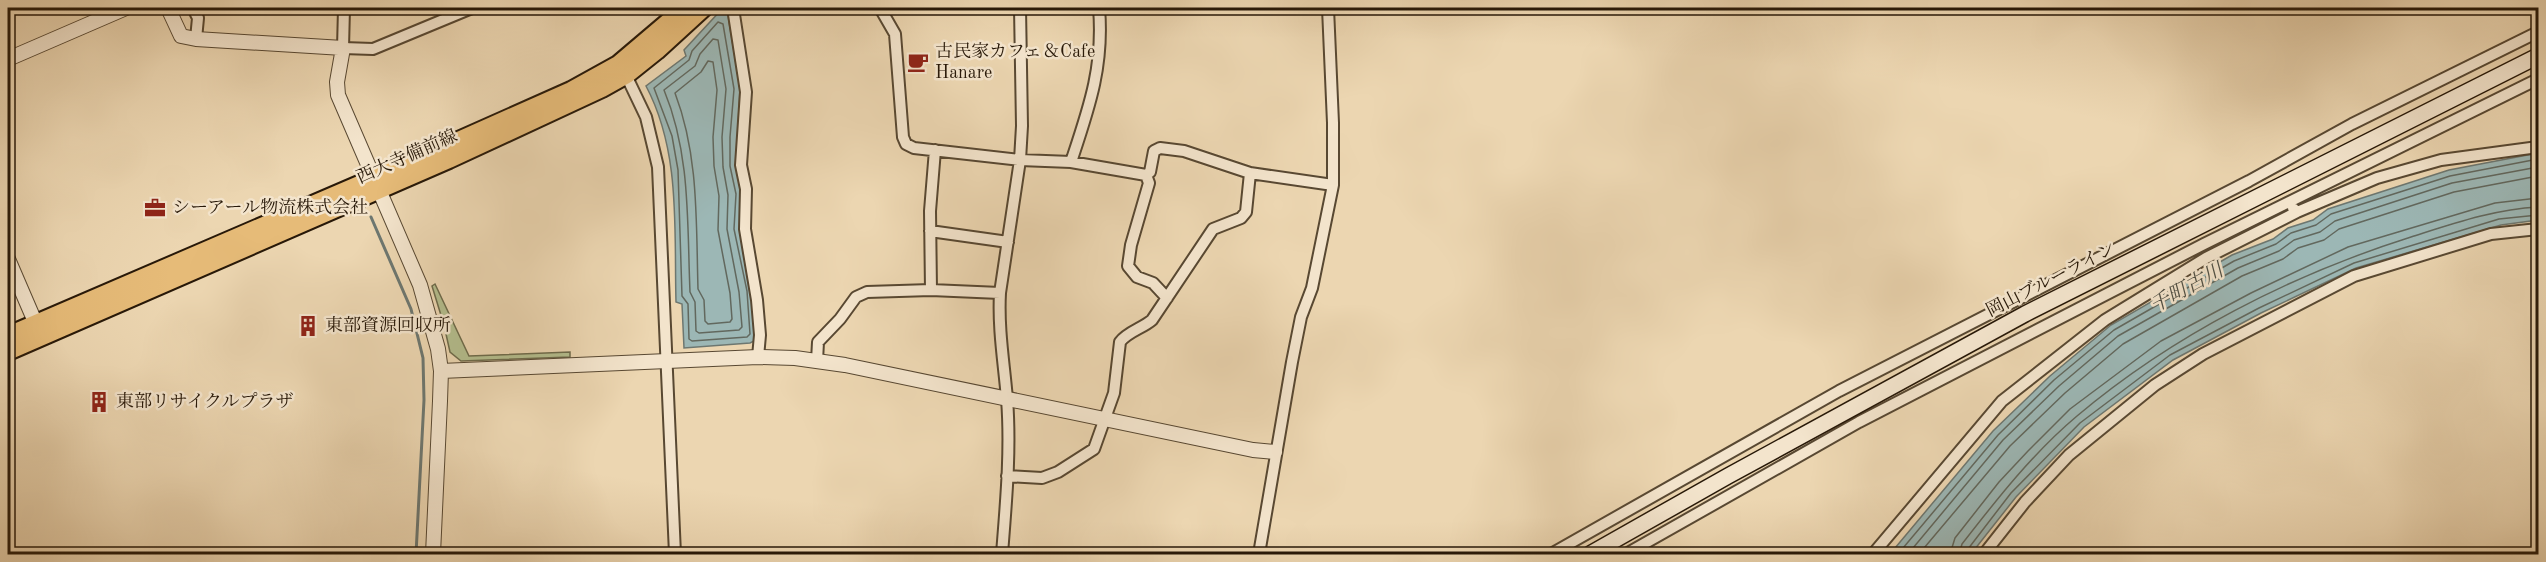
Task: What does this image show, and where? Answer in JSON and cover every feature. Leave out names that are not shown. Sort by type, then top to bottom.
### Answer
[{"type":"main road","name":"西大寺備前線","points":[[623,69],[684,8]]},
{"type":"main road","name":"西大寺備前線","points":[[8,352],[39,330],[375,185],[547,116],[623,69],[657,51],[704,8]]},
{"type":"main road","name":"岡山ブルーライン","points":[[1580,550],[1985,335],[2538,56]]},
{"type":"main road","name":"西大寺備前線","points":[[8,335],[39,330]]},
{"type":"street","points":[[168,8],[181,36],[196,39],[373,49],[472,8]]},
{"type":"street","points":[[193,8],[198,18],[196,39]]},
{"type":"street","points":[[344,8],[343,48],[337,82],[338,95],[434,327],[441,371],[433,555]]},
{"type":"street","points":[[733,8],[746,92],[741,165],[746,189],[745,229],[757,300],[760,335],[758,357]]},
{"type":"street","points":[[880,8],[895,34],[903,137],[906,144],[914,148],[1071,162],[1146,176]]},
{"type":"street","points":[[1002,555],[1007,476],[1007,399],[999,337],[1000,293],[1020,159],[1022,126],[1020,8]]},
{"type":"street","points":[[1071,162],[1096,85],[1099,62],[1099,8]]},
{"type":"street","points":[[1259,555],[1275,452],[1301,317],[1312,288],[1333,185],[1328,8]]},
{"type":"street","points":[[8,59],[117,9]]},
{"type":"street","points":[[1551,555],[1580,550],[1842,396],[2249,181],[2352,124],[2538,32]]},
{"type":"street","points":[[623,69],[646,117],[658,167],[675,555]]},
{"type":"street","points":[[1873,555],[2002,401],[2105,320],[2293,208],[2538,79]]},
{"type":"street","points":[[1626,555],[1857,419],[2193,250],[2293,208],[2377,178],[2441,160],[2538,147]]},
{"type":"street","points":[[1146,176],[1150,172],[1154,152],[1160,148],[1184,151],[1250,172],[1333,185]]},
{"type":"street","points":[[931,290],[930,231],[935,150]]},
{"type":"street","points":[[1007,476],[1042,478],[1058,472],[1094,450],[1114,393],[1120,342],[1124,335],[1143,328],[1152,320],[1213,229],[1241,218],[1246,212],[1250,172]]},
{"type":"street","points":[[1146,176],[1149,183],[1131,245],[1128,266],[1137,277],[1153,283],[1167,298]]},
{"type":"street","points":[[1983,555],[2025,502],[2069,455],[2155,385],[2203,354],[2354,276],[2491,234],[2538,228]]},
{"type":"street","points":[[930,231],[1008,242]]},
{"type":"street","points":[[8,259],[39,330]]},
{"type":"street","points":[[817,361],[818,342],[840,319],[856,297],[867,292],[931,290],[1000,293]]},
{"type":"street","points":[[441,371],[758,357],[817,361],[1253,450],[1275,452]]},
{"type":"green space","points":[[435,284],[469,356],[570,352],[570,357],[461,361],[450,352],[432,286]]},
{"type":"water","points":[[723,8],[727,10],[740,88],[736,165],[742,194],[756,340],[750,343],[684,348],[682,304],[676,302],[675,219],[670,164],[657,111],[646,86],[686,56],[684,50]]},
{"type":"water","name":"千町古川","points":[[2538,153],[2538,220],[2501,225],[2356,268],[2261,313],[2173,360],[2084,427],[2016,497],[1971,554],[1890,554],[1993,431],[2050,376],[2111,325],[2232,255],[2273,239],[2288,228],[2313,220],[2328,209],[2449,170]]},
{"type":"waterway","points":[[371,217],[411,309],[423,358],[424,400],[416,554]]},
{"type":"place","name":"古民家カフェ＆Cafe Hanare","points":[[918,62]]},
{"type":"place","name":"シーアール物流株式会社","points":[[155,208]]},
{"type":"place","name":"東部資源回収所","points":[[308,326]]},
{"type":"place","name":"東部リサイクルプラザ","points":[[99,402]]}]
